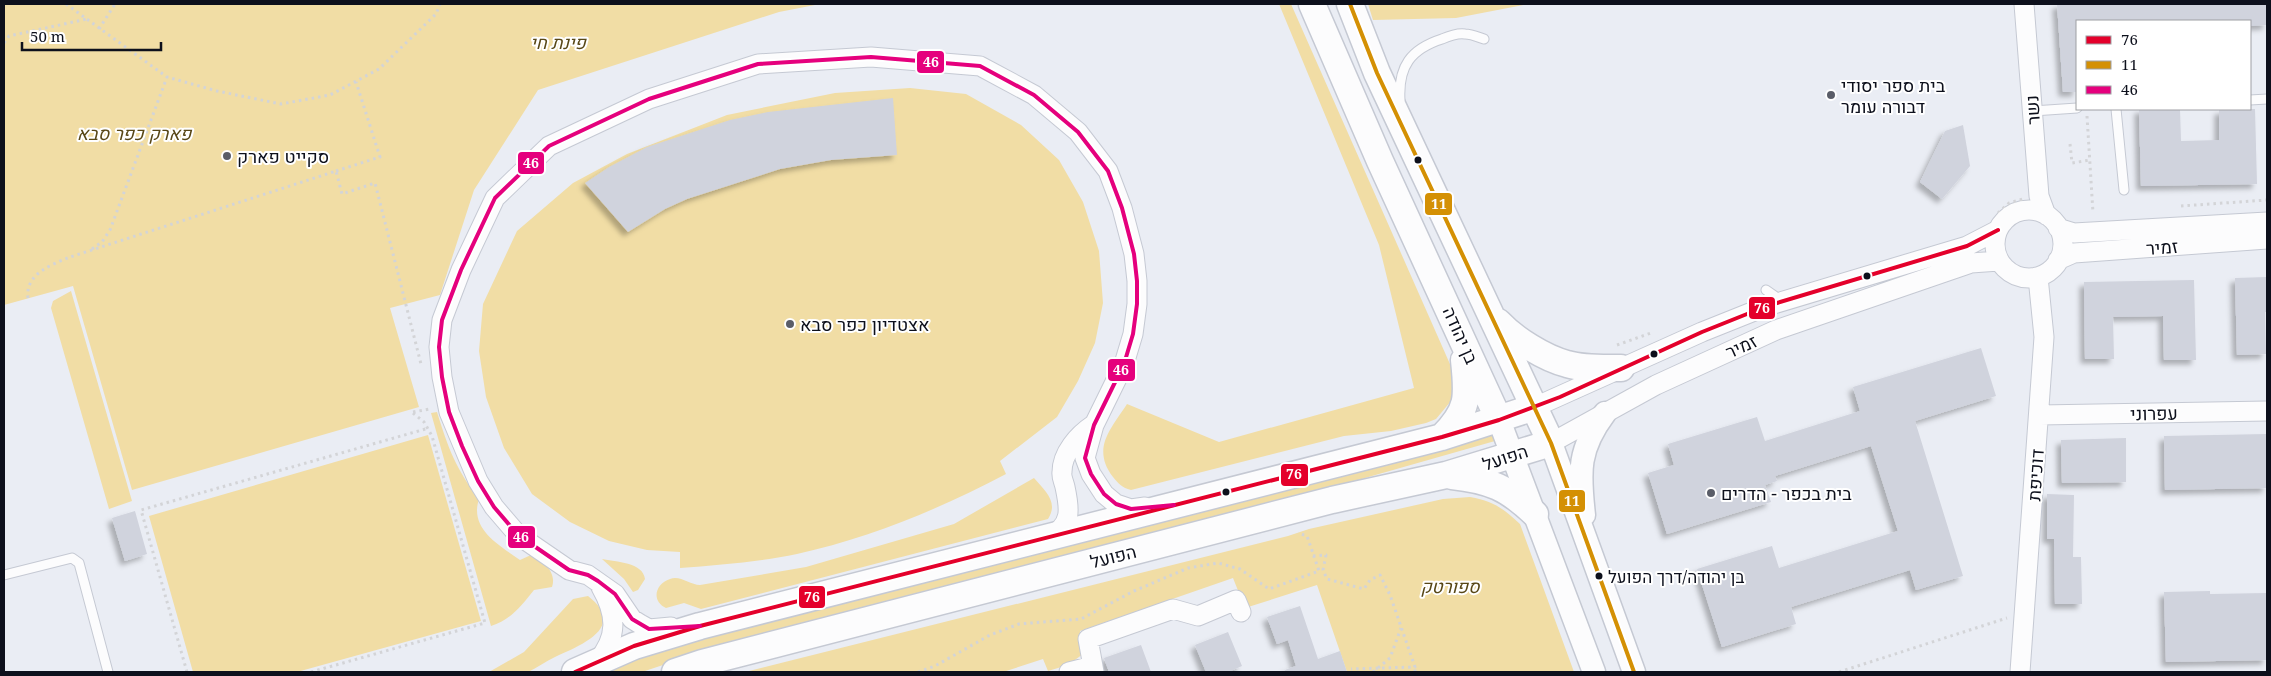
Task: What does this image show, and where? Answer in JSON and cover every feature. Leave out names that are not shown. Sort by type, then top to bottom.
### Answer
[{"type":"main road","name":"בן יהודה","points":[[1312,4],[1376,153],[1499,420]]},
{"type":"main road","name":"בן יהודה","points":[[1350,4],[1377,73],[1551,442]]},
{"type":"main road","points":[[1492,315],[1520,341],[1566,364],[1621,368]]},
{"type":"main road","points":[[1442,437],[1456,423],[1464,411],[1468,393],[1461,334]]},
{"type":"main road","name":"הפועל","points":[[586,667],[634,646],[700,626],[1442,437],[1535,407]]},
{"type":"main road","name":"הפועל","points":[[675,672],[702,663],[882,615],[1332,500],[1446,475],[1551,442]]},
{"type":"main road","points":[[1446,475],[1470,478],[1511,492],[1535,514]]},
{"type":"street","name":"נשר","points":[[2013,4],[2028,198],[2020,212]]},
{"type":"street","name":"נשר","points":[[2024,4],[2039,196],[2052,222]]},
{"type":"street","points":[[700,626],[649,629],[632,619],[615,594],[598,581],[588,575],[569,570],[518,535],[494,508],[478,481],[449,412],[442,378],[439,347],[442,320],[461,270],[495,198],[549,146],[649,99],[758,64],[871,57],[980,66],[1034,95],[1078,132],[1108,171],[1122,208],[1134,254],[1137,281],[1137,304],[1133,334],[1124,364],[1094,424],[1085,458],[1104,494],[1116,504],[1131,509],[1174,505]]},
{"type":"street","points":[[2036,211],[2052,222],[2063,243],[2058,260],[2048,272],[2038,277],[2027,278],[2016,276],[2006,270],[1999,261],[1996,251],[1998,230],[2005,221],[2020,212],[2036,211]]},
{"type":"street","name":"זמיר","points":[[2052,222],[2074,233],[2267,222]]},
{"type":"street","name":"זמיר","points":[[1535,407],[1702,332],[1782,301],[1967,246],[1998,230]]},
{"type":"street","name":"זמיר","points":[[2058,260],[2074,253],[2267,240]]},
{"type":"street","name":"זמיר","points":[[1551,442],[1656,385],[1776,330],[1971,263],[1999,261]]},
{"type":"street","name":"דוכיפת","points":[[2020,672],[2040,415],[2044,338],[2038,277]]},
{"type":"street","name":"עפרוני","points":[[2040,415],[2267,411]]},
{"type":"street","points":[[1587,546],[1582,487],[1583,454],[1592,430],[1605,413]]},
{"type":"street","name":"בן יהודה","points":[[1499,420],[1514,455],[1594,672]]},
{"type":"street","points":[[1048,538],[1060,530],[1066,523],[1069,513],[1061,473],[1064,460],[1081,433],[1094,424]]},
{"type":"street","name":"בן יהודה","points":[[1551,442],[1634,672]]},
{"type":"street","points":[[586,667],[609,648],[613,632],[610,606],[598,581]]},
{"type":"street","points":[[1069,672],[1093,669],[1088,639],[1173,610],[1198,616],[1236,600],[1241,612]]},
{"type":"lane","points":[[1406,134],[1399,88],[1401,73],[1408,60],[1419,49],[1450,36],[1465,34],[1484,39]]},
{"type":"lane","points":[[2251,100],[2267,99]]},
{"type":"lane","points":[[2032,111],[2076,108]]},
{"type":"lane","points":[[2116,110],[2124,190]]},
{"type":"lane","points":[[1766,290],[1782,301]]},
{"type":"lane","points":[[4,575],[72,558],[78,563],[108,672]]},
{"type":"path","points":[[66,4],[167,77],[217,91],[281,104],[330,95],[379,69],[436,14],[440,4]]},
{"type":"path","points":[[99,29],[115,4]]},
{"type":"path","points":[[4,43],[9,36],[87,20]]},
{"type":"path","points":[[89,251],[102,242],[110,230],[167,77]]},
{"type":"path","points":[[28,298],[27,288],[32,278],[44,270],[89,251],[380,157],[356,82]]},
{"type":"path","points":[[2086,110],[2094,213]]},
{"type":"path","points":[[2070,144],[2072,163],[2090,160]]},
{"type":"path","points":[[336,171],[342,194],[375,183],[422,370]]},
{"type":"path","points":[[311,672],[485,623],[429,428],[419,416],[412,412],[433,408]]},
{"type":"path","points":[[187,672],[142,510],[429,428]]},
{"type":"path","points":[[918,672],[935,666],[990,635],[1019,624],[1081,619],[1134,591],[1188,568],[1218,563],[1240,569],[1269,588],[1319,571],[1307,536],[1298,533]]},
{"type":"path","points":[[1313,556],[1326,555],[1323,570],[1327,578],[1364,588],[1370,580],[1380,574],[1390,595],[1415,667],[1414,672]]},
{"type":"path","points":[[1838,672],[2025,613]]},
{"type":"path","points":[[1374,671],[1390,658],[1400,628]]},
{"type":"path","points":[[1350,669],[1374,671],[1415,667]]},
{"type":"green space","name":"פארק כפר סבא","points":[[4,4],[820,4],[779,12],[538,90],[474,190],[440,295],[390,308],[419,407],[132,490],[73,286],[4,305]]},
{"type":"green space","points":[[1279,4],[1291,4],[1457,380],[1451,401],[1436,419],[1426,423],[1391,431],[1344,436],[1131,490],[1123,487],[1113,477],[1104,457],[1106,439],[1127,404],[1219,442],[1414,388],[1379,245]]},
{"type":"green space","points":[[1368,4],[1528,4],[1456,18],[1373,20]]},
{"type":"green space","name":"אצטדיון כפר סבא","points":[[910,88],[966,94],[1021,125],[1059,160],[1083,202],[1099,251],[1103,303],[1095,343],[1078,381],[1057,417],[1000,461],[1006,474],[956,499],[904,521],[851,540],[797,554],[768,559],[680,568],[680,552],[647,550],[609,541],[570,522],[532,494],[504,448],[486,397],[479,351],[483,304],[517,231],[573,183],[627,154],[727,115],[835,93]]},
{"type":"green space","points":[[71,291],[132,501],[109,509],[51,308],[53,301]]},
{"type":"green space","points":[[437,412],[453,458],[479,499],[477,510],[482,528],[495,542],[520,560],[531,555],[540,561],[548,568],[553,577],[552,587],[534,590],[510,616],[491,626],[431,413]]},
{"type":"green space","points":[[1493,432],[1495,441],[1259,508],[711,649],[642,672],[606,672],[639,656],[719,632]]},
{"type":"green space","points":[[428,435],[481,621],[297,672],[193,672],[149,516]]},
{"type":"green space","points":[[1034,478],[1046,492],[1051,502],[1051,513],[1048,519],[701,609],[684,603],[666,608],[658,601],[658,589],[665,581],[670,579],[678,578],[700,585],[806,567],[954,524]]},
{"type":"green space","name":"ספורטק","points":[[1470,497],[1497,506],[1520,524],[1574,672],[1347,672],[1317,585],[1245,608],[1233,578],[1080,631],[1083,654],[1068,665],[1048,671],[1043,659],[1003,672],[745,672],[1288,536],[1309,529],[1443,499]]},
{"type":"green space","points":[[602,559],[628,564],[639,569],[645,579],[638,590],[633,592],[624,579]]},
{"type":"green space","points":[[588,596],[599,607],[603,617],[602,626],[587,641],[528,672],[489,672],[524,652],[573,599]]},
{"type":"building","points":[[2057,4],[2267,4],[2267,25],[2251,26],[2251,20],[2076,20],[2076,92],[2063,92]]},
{"type":"building","points":[[893,98],[897,155],[831,160],[780,169],[687,199],[665,209],[628,232],[585,183],[609,167],[647,147],[730,120],[768,112]]},
{"type":"building","points":[[2255,109],[2257,184],[2141,186],[2139,110],[2180,110],[2181,141],[2219,140],[2219,110]]},
{"type":"building","points":[[1963,125],[1970,166],[1942,199],[1920,182],[1945,131]]},
{"type":"building","points":[[2267,277],[2267,312],[2265,312],[2266,354],[2237,355],[2235,278]]},
{"type":"building","points":[[2194,280],[2196,360],[2164,360],[2163,316],[2113,317],[2114,359],[2085,359],[2084,282]]},
{"type":"building","name":"בית בכפר - הדרים","points":[[1981,348],[1996,396],[1915,421],[1963,576],[1916,590],[1910,570],[1791,607],[1796,624],[1722,647],[1697,569],[1772,546],[1779,568],[1898,531],[1871,446],[1775,476],[1777,481],[1765,485],[1771,502],[1667,534],[1648,473],[1674,465],[1668,444],[1757,417],[1765,441],[1860,411],[1853,387]]},
{"type":"building","points":[[2267,434],[2267,488],[2165,490],[2164,436]]},
{"type":"building","points":[[2126,438],[2126,482],[2062,483],[2061,440]]},
{"type":"building","points":[[2047,494],[2074,495],[2073,557],[2081,557],[2082,604],[2055,604],[2054,539],[2047,539]]},
{"type":"building","points":[[135,511],[147,554],[125,561],[112,518]]},
{"type":"building","points":[[2210,591],[2210,594],[2267,593],[2267,660],[2166,662],[2164,592]]},
{"type":"building","points":[[1300,606],[1318,659],[1340,651],[1347,672],[1285,672],[1285,670],[1296,666],[1288,640],[1277,644],[1267,617]]},
{"type":"building","points":[[1228,632],[1242,666],[1228,672],[1206,672],[1195,645]]},
{"type":"building","points":[[1141,645],[1151,672],[1109,672],[1104,658]]},
{"type":"transit line","name":"11","points":[[1350,4],[1377,73],[1551,443],[1634,672]]},
{"type":"transit line","name":"46","points":[[700,626],[649,629],[632,619],[615,594],[598,581],[588,575],[569,570],[518,535],[494,507],[478,481],[462,446],[449,412],[442,377],[439,347],[442,320],[461,270],[495,198],[549,146],[649,99],[758,64],[871,57],[980,66],[1034,95],[1078,132],[1108,171],[1122,208],[1134,254],[1137,281],[1137,304],[1133,334],[1124,364],[1094,425],[1085,458],[1091,474],[1104,494],[1116,504],[1131,509],[1174,505]]},
{"type":"transit line","name":"76","points":[[575,672],[634,646],[700,626],[1442,437],[1499,420],[1560,397],[1702,332],[1767,306],[1967,246],[1998,230]]},
{"type":"place","name":"בית ספר יסודי דבורה עומר","points":[[1831,95]]},
{"type":"place","name":"סקייט פארק","points":[[227,156]]},
{"type":"place","name":"אצטדיון כפר סבא","points":[[790,324]]},
{"type":"place","name":"בית בכפר - הדרים","points":[[1711,493]]},
{"type":"place","name":"בן יהודה/דרך הפועל","points":[[1599,576]]},
{"type":"park label","name":"פינת חי","points":[[558,42]]}]
